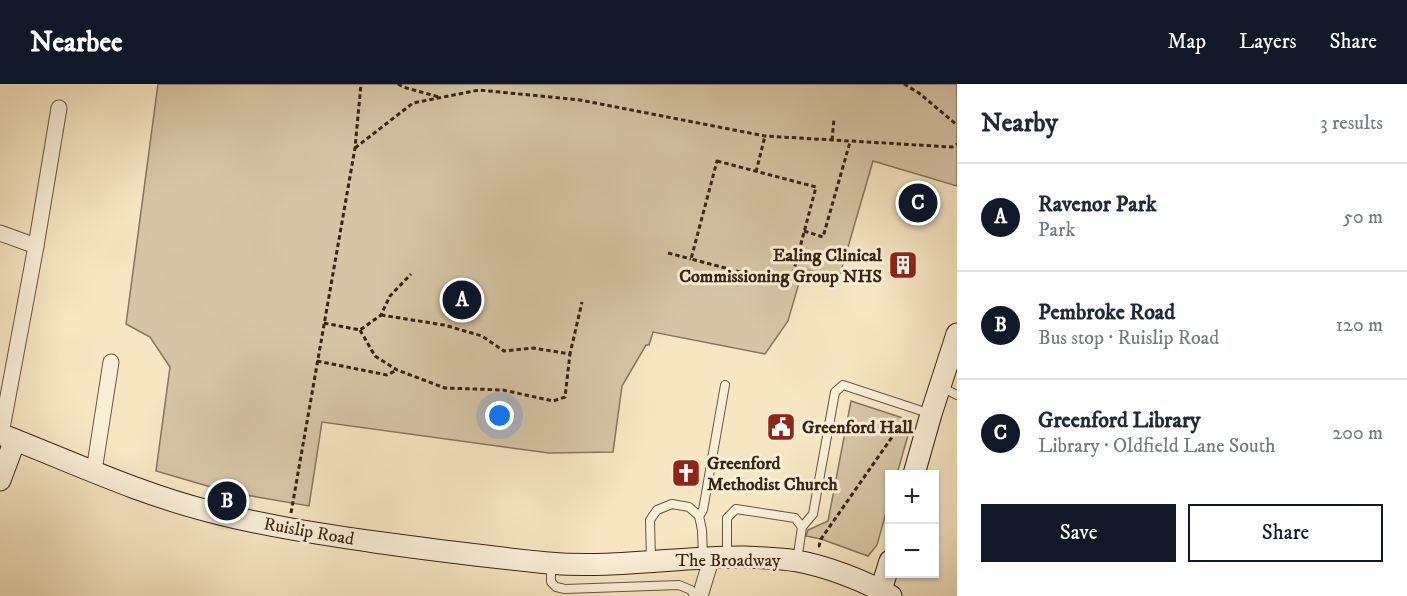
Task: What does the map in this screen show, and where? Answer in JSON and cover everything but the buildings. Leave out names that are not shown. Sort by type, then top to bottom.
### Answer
[{"type":"main road","points":[[915,470],[922,411],[949,391],[957,333]]},
{"type":"main road","name":"Ruislip Road","points":[[5,436],[141,490],[210,512],[289,529],[459,554],[595,565]]},
{"type":"main road","points":[[0,480],[5,436]]},
{"type":"main road","name":"The Broadway","points":[[595,565],[714,557],[771,558],[799,552],[831,570],[886,593]]},
{"type":"main road","points":[[886,593],[888,578]]},
{"type":"street","points":[[5,436],[59,108]]},
{"type":"street","points":[[0,233],[36,246]]},
{"type":"street","points":[[94,471],[111,362]]},
{"type":"street","points":[[700,596],[714,557]]},
{"type":"lane","points":[[699,516],[703,510],[725,385]]},
{"type":"lane","points":[[799,552],[802,527],[813,514],[836,392],[843,385],[922,411]]},
{"type":"lane","points":[[651,562],[650,520],[657,510],[672,504],[689,507],[699,516],[702,530],[714,557]]},
{"type":"lane","points":[[714,557],[727,518],[736,509],[795,518],[802,527]]},
{"type":"lane","points":[[551,563],[551,582],[556,587],[565,590],[678,585],[691,590],[694,596]]},
{"type":"path","points":[[289,529],[355,148],[362,84]]},
{"type":"path","points":[[398,84],[441,98]]},
{"type":"path","points":[[904,84],[919,93],[957,125]]},
{"type":"path","points":[[355,148],[413,104],[479,90],[580,100],[765,136],[952,147],[957,144]]},
{"type":"path","points":[[832,140],[834,119]]},
{"type":"path","points":[[756,172],[765,136]]},
{"type":"path","points":[[804,231],[823,237],[850,141]]},
{"type":"path","points":[[668,253],[790,285],[816,187],[717,161],[691,259]]},
{"type":"path","points":[[324,323],[360,330],[381,315],[390,296],[411,274]]},
{"type":"path","points":[[360,330],[375,356],[397,370],[445,388],[503,390],[553,401],[565,397],[570,354],[582,302]]},
{"type":"path","points":[[381,315],[453,327],[482,336],[504,351],[533,348],[570,354]]},
{"type":"path","points":[[318,361],[387,375],[397,370]]},
{"type":"path","points":[[799,552],[819,546],[827,530],[922,411]]},
{"type":"shaded area","points":[[158,84],[957,84],[957,186],[873,161],[839,278],[803,269],[788,321],[765,354],[653,332],[649,345],[646,345],[622,386],[613,452],[549,453],[322,422],[309,506],[228,492],[156,471],[170,367],[150,337],[126,324]]},
{"type":"shaded area","points":[[851,401],[912,421],[898,470],[885,470],[885,516],[877,545],[868,556],[806,536],[808,530],[828,521]]},
{"type":"place","name":"Greenford Library","points":[[918,203]]},
{"type":"place","name":"Ealing Clinical Commissioning Group NHS","points":[[903,265]]},
{"type":"place","name":"Ravenor Park","points":[[462,300]]},
{"type":"place","name":"Greenford Hall","points":[[781,427]]},
{"type":"place","name":"Greenford Methodist Church","points":[[686,473]]},
{"type":"place","name":"Pembroke Road","points":[[227,501]]}]
